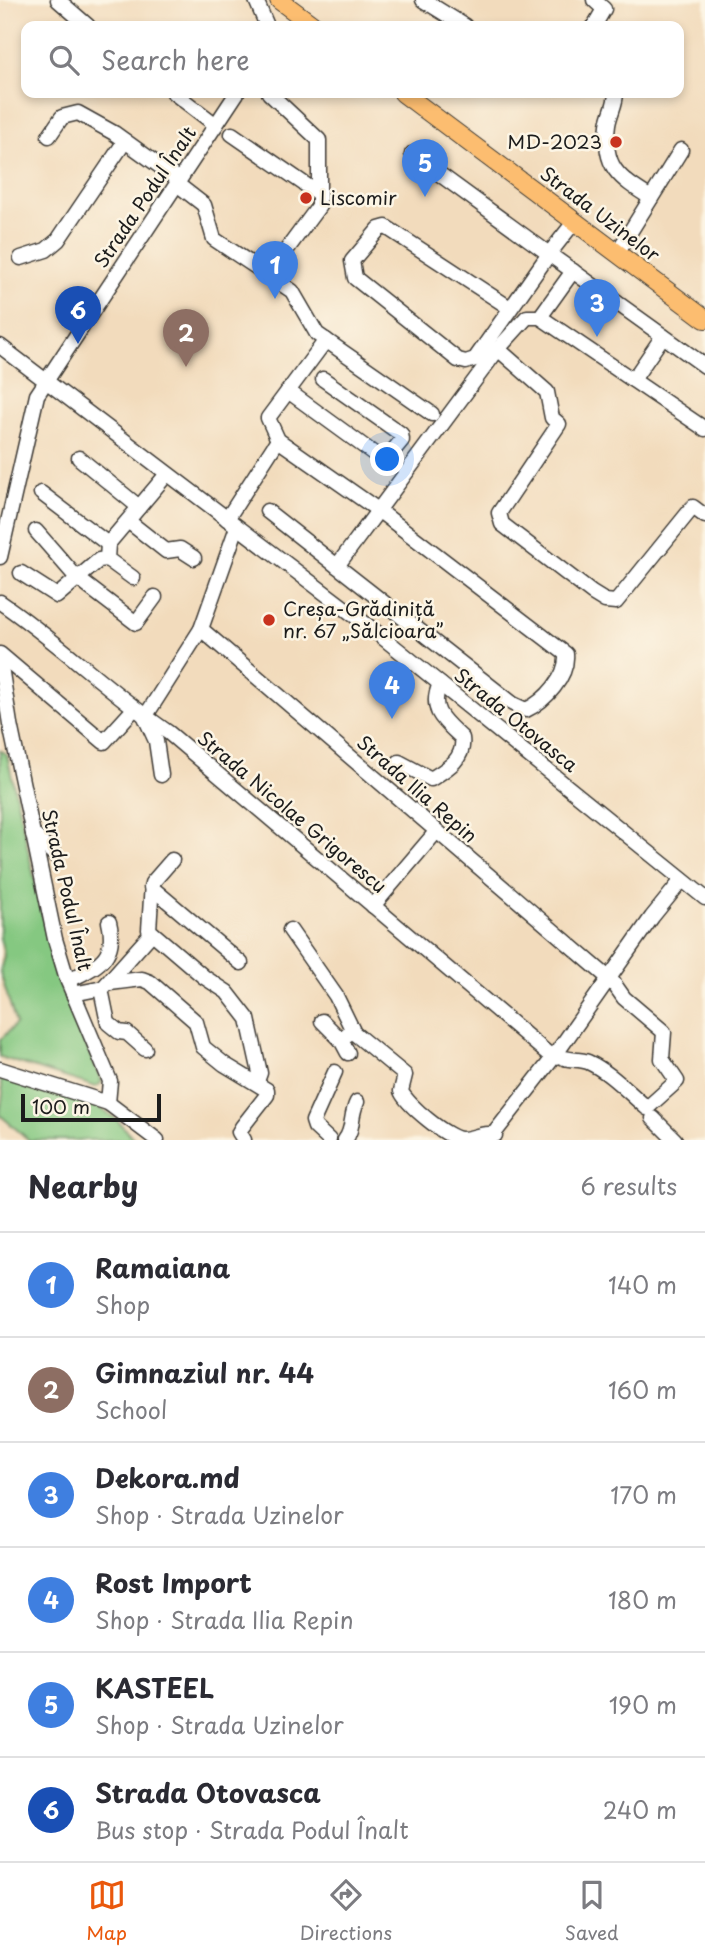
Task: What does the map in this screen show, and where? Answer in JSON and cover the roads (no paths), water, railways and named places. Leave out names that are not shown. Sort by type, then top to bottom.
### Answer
[{"type":"main road","points":[[279,0],[307,21]]},
{"type":"main road","name":"Strada Uzinelor","points":[[410,98],[705,319]]},
{"type":"street","points":[[58,0],[83,21]]},
{"type":"street","points":[[256,0],[265,21]]},
{"type":"street","points":[[423,0],[457,21]]},
{"type":"street","points":[[594,0],[604,9],[597,21]]},
{"type":"street","points":[[181,98],[216,125]]},
{"type":"street","name":"Strada Podul Înalt","points":[[0,557],[37,395],[234,98]]},
{"type":"street","points":[[268,275],[319,206],[319,140],[274,98]]},
{"type":"street","points":[[615,98],[608,122],[610,160],[617,176],[651,198]]},
{"type":"street","points":[[49,136],[62,117],[74,112],[125,141],[204,205],[214,239],[292,291],[317,334],[432,414]]},
{"type":"street","points":[[232,134],[319,194]]},
{"type":"street","points":[[21,258],[46,250],[58,240],[125,141]]},
{"type":"street","points":[[617,253],[681,150]]},
{"type":"street","points":[[412,154],[705,366]]},
{"type":"street","points":[[510,309],[386,227],[379,229],[352,261],[355,278],[458,360],[466,362],[475,359],[575,221]]},
{"type":"street","points":[[337,566],[498,349],[522,321],[540,317],[573,271]]},
{"type":"street","points":[[540,317],[705,429]]},
{"type":"street","points":[[633,380],[663,336]]},
{"type":"street","points":[[267,511],[513,704],[526,709],[540,703],[564,672],[566,654],[378,510],[278,440],[268,418],[326,340]]},
{"type":"street","name":"Strada Otovasca","points":[[0,346],[440,684],[705,898]]},
{"type":"street","points":[[498,349],[547,392],[552,418],[559,424],[499,513],[502,524],[592,593],[605,601],[616,602],[693,507],[705,516]]},
{"type":"street","points":[[288,391],[380,458],[388,457],[401,440],[401,434],[323,379]]},
{"type":"street","points":[[0,654],[104,742],[140,713],[201,629],[232,523],[278,440]]},
{"type":"street","points":[[79,458],[139,507]]},
{"type":"street","points":[[20,573],[57,596],[108,551],[128,521],[167,474]]},
{"type":"street","points":[[41,493],[108,551],[133,578]]},
{"type":"street","points":[[128,521],[166,551],[180,549],[194,558]]},
{"type":"street","points":[[36,531],[77,578],[136,623],[155,597]]},
{"type":"street","name":"Strada Nicolae Grigorescu","points":[[0,602],[34,625],[140,713],[169,733],[554,1056]]},
{"type":"street","name":"Strada Ilia Repin","points":[[201,629],[608,978],[624,998],[664,1032],[662,1059],[677,1081],[647,1108],[601,1069],[585,1061],[570,1062],[554,1056]]},
{"type":"street","name":"Strada Podul Înalt","points":[[0,660],[15,752],[55,939],[70,987],[110,1081],[108,1103]]},
{"type":"street","points":[[399,762],[431,779],[458,759],[464,747],[462,738],[438,716],[434,697],[440,684]]},
{"type":"street","points":[[140,713],[156,741],[161,775]]},
{"type":"street","points":[[0,739],[15,752]]},
{"type":"street","points":[[373,906],[436,832]]},
{"type":"street","points":[[33,834],[56,856]]},
{"type":"street","points":[[172,860],[156,876],[151,887],[148,924],[152,933],[204,977],[227,992],[248,1019],[260,1073],[257,1082]]},
{"type":"street","points":[[322,1021],[347,1041],[397,1066],[405,1079],[403,1096],[444,1133],[459,1139],[489,1133],[492,1137],[682,880]]},
{"type":"street","points":[[151,887],[241,963]]},
{"type":"street","points":[[70,987],[108,954],[113,937],[109,922]]},
{"type":"street","points":[[290,930],[336,996],[347,1041]]},
{"type":"street","points":[[145,1049],[127,1033],[119,1032],[108,1024],[105,986],[152,933]]},
{"type":"street","points":[[70,987],[105,986],[142,979],[150,982],[199,1026],[203,1046],[224,1064],[267,1090],[267,1095],[239,1132],[244,1140]]},
{"type":"street","points":[[0,1069],[108,1103],[153,1139]]},
{"type":"street","points":[[329,1140],[315,1127],[313,1121],[335,1072]]},
{"type":"street","points":[[345,1140],[351,1133],[352,1113],[357,1102]]},
{"type":"street","points":[[653,1118],[675,1140]]},
{"type":"place","name":"MD-2023","points":[[616,142]]},
{"type":"place","name":"KASTEEL","points":[[425,197]]},
{"type":"place","name":"Liscomir","points":[[306,198]]},
{"type":"place","name":"Ramaiana","points":[[275,299]]},
{"type":"place","name":"Dekora.md","points":[[597,337]]},
{"type":"place","name":"Strada Otovasca","points":[[78,344]]},
{"type":"place","name":"Gimnaziul nr. 44","points":[[186,367]]},
{"type":"place","name":"Creșa-Grădiniță nr. 67 „Sălcioara”","points":[[269,620]]},
{"type":"place","name":"Rost Import","points":[[392,719]]}]
